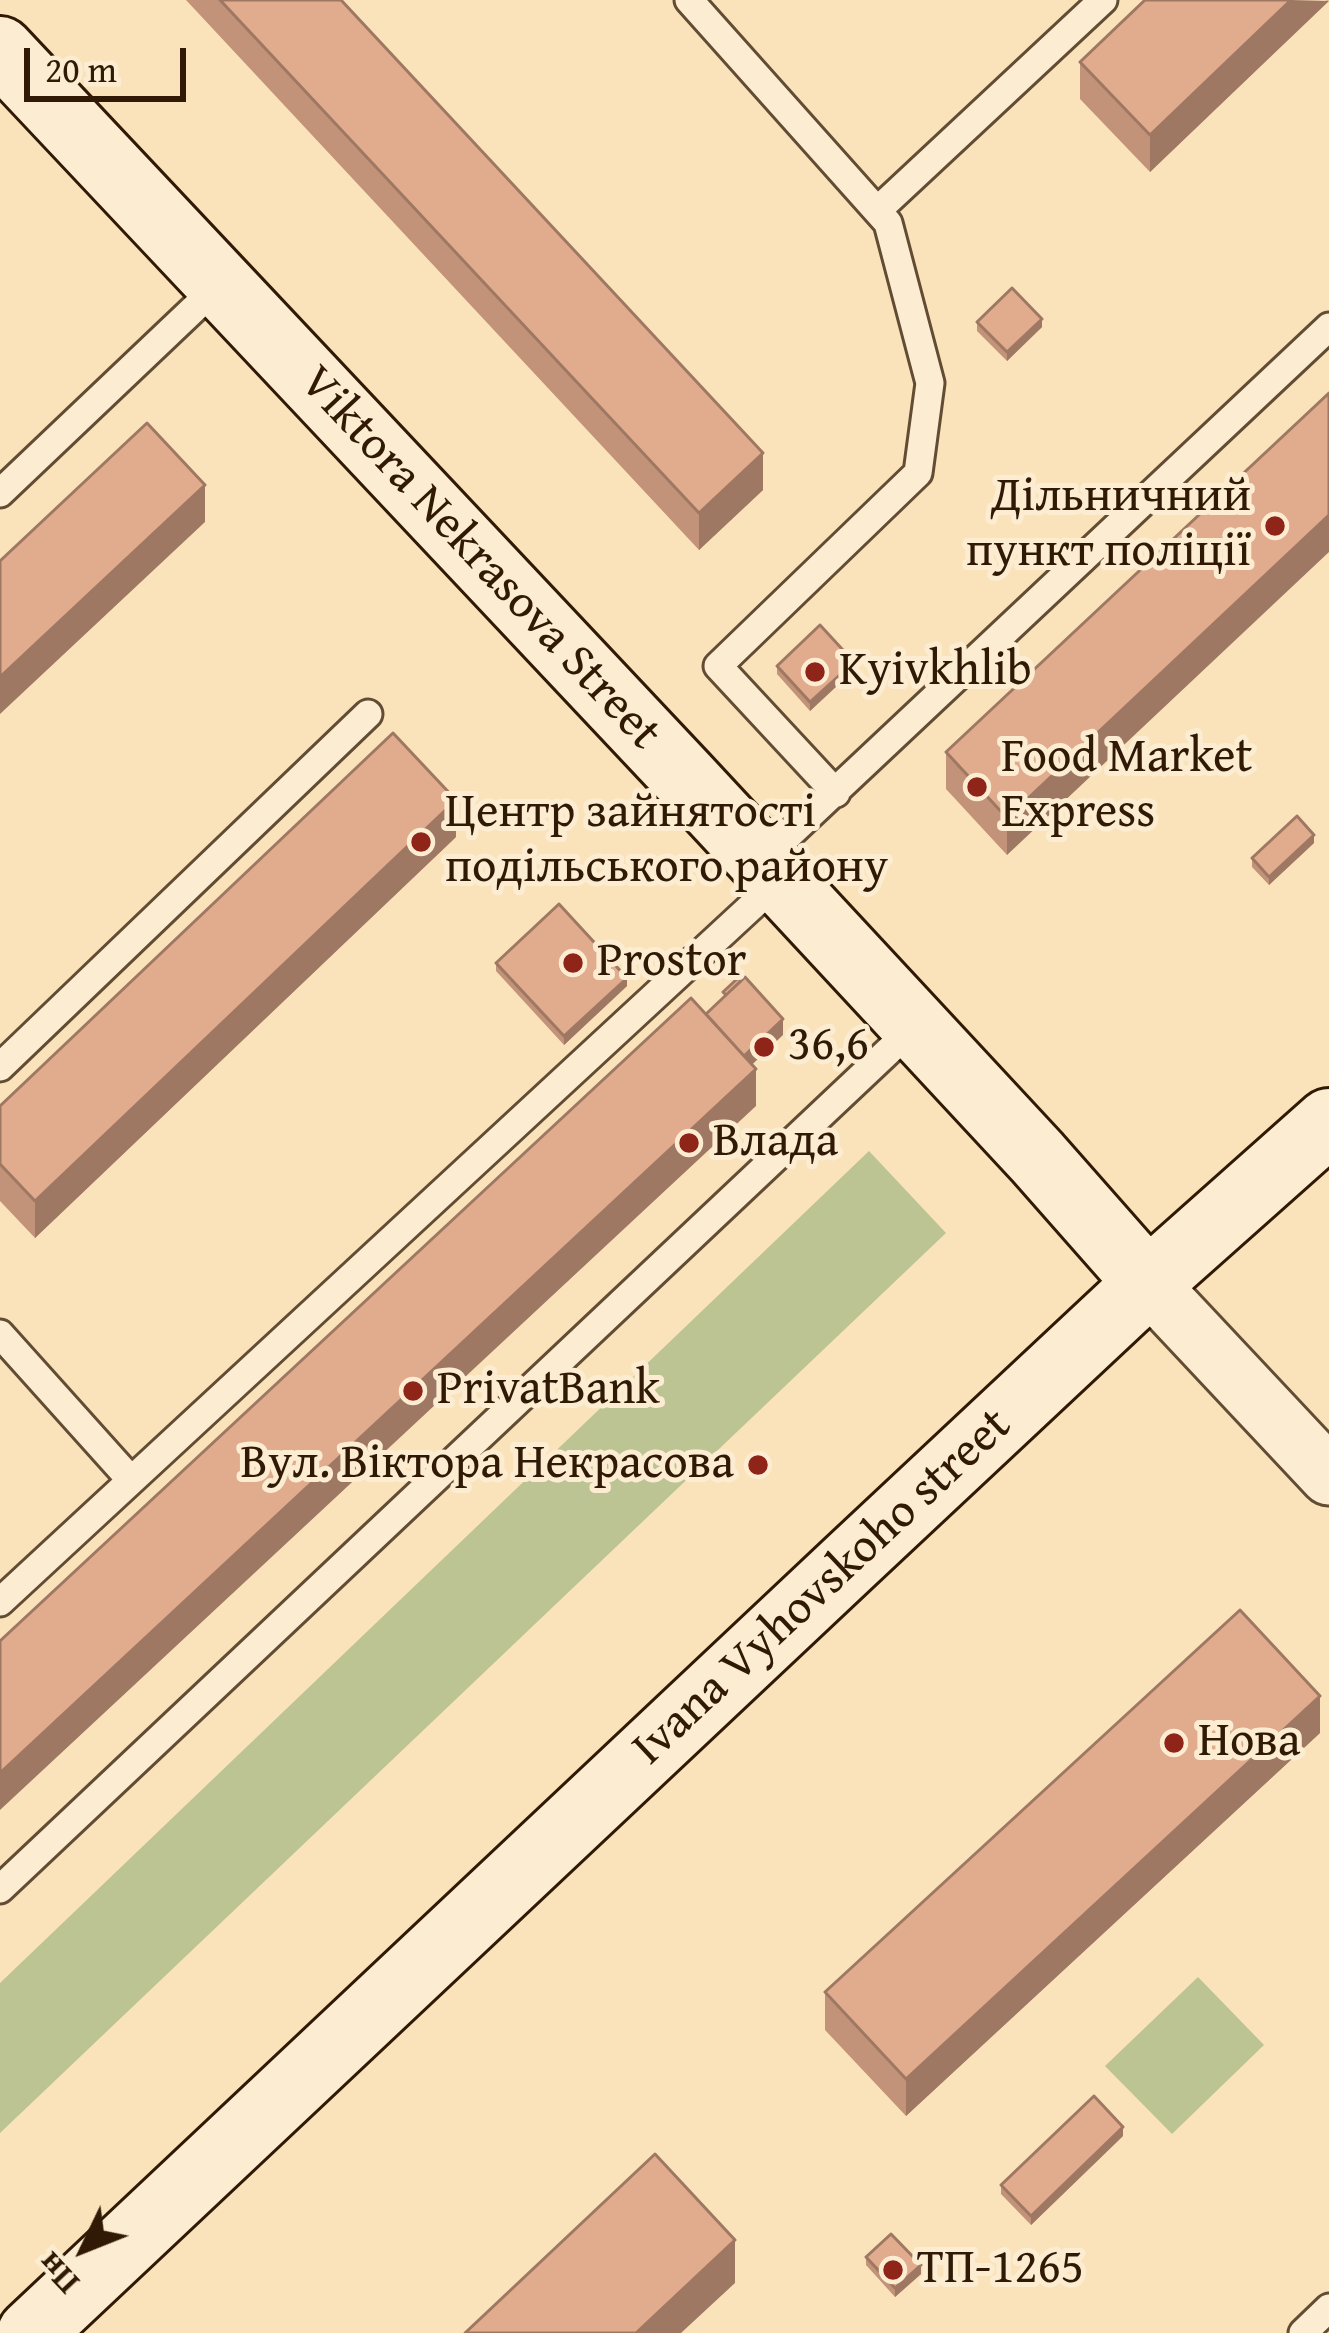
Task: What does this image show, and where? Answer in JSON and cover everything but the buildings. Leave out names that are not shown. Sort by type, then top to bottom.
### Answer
[{"type":"main road","name":"Viktora Nekrasova Street","points":[[0,50],[915,1026],[1148,1283]]},
{"type":"main road","name":"Ivana Vyhovskoho street","points":[[31,2333],[1148,1283],[1329,1122]]},
{"type":"street","points":[[1148,1283],[1329,1476]]},
{"type":"lane","points":[[689,0],[888,223],[930,383],[918,473],[718,666],[836,793]]},
{"type":"lane","points":[[879,209],[1103,0]]},
{"type":"lane","points":[[0,493],[220,284]]},
{"type":"lane","points":[[0,1602],[770,871],[836,793],[1329,327]]},
{"type":"lane","points":[[0,1067],[368,714]]},
{"type":"lane","points":[[0,1889],[915,1026]]},
{"type":"lane","points":[[0,1334],[131,1480]]},
{"type":"lane","points":[[1303,2333],[1329,2308]]},
{"type":"green space","points":[[869,1151],[946,1233],[0,2133],[0,1983]]},
{"type":"green space","points":[[1198,1977],[1264,2045],[1172,2134],[1105,2066]]},
{"type":"place","name":"Дільничний пункт поліції","points":[[1275,526]]},
{"type":"place","name":"Kyivkhlib","points":[[815,672]]},
{"type":"place","name":"Food Market Express","points":[[977,787]]},
{"type":"place","name":"Центр зайнятості подільського району","points":[[421,842]]},
{"type":"place","name":"Prostor","points":[[573,963]]},
{"type":"place","name":"36,6","points":[[764,1047]]},
{"type":"place","name":"Влада","points":[[689,1143]]},
{"type":"place","name":"PrivatBank","points":[[413,1391]]},
{"type":"place","name":"Вул. Віктора Некрасова","points":[[758,1465]]},
{"type":"place","name":"Нова","points":[[1174,1743]]},
{"type":"place","name":"ТП-1265","points":[[893,2270]]}]
